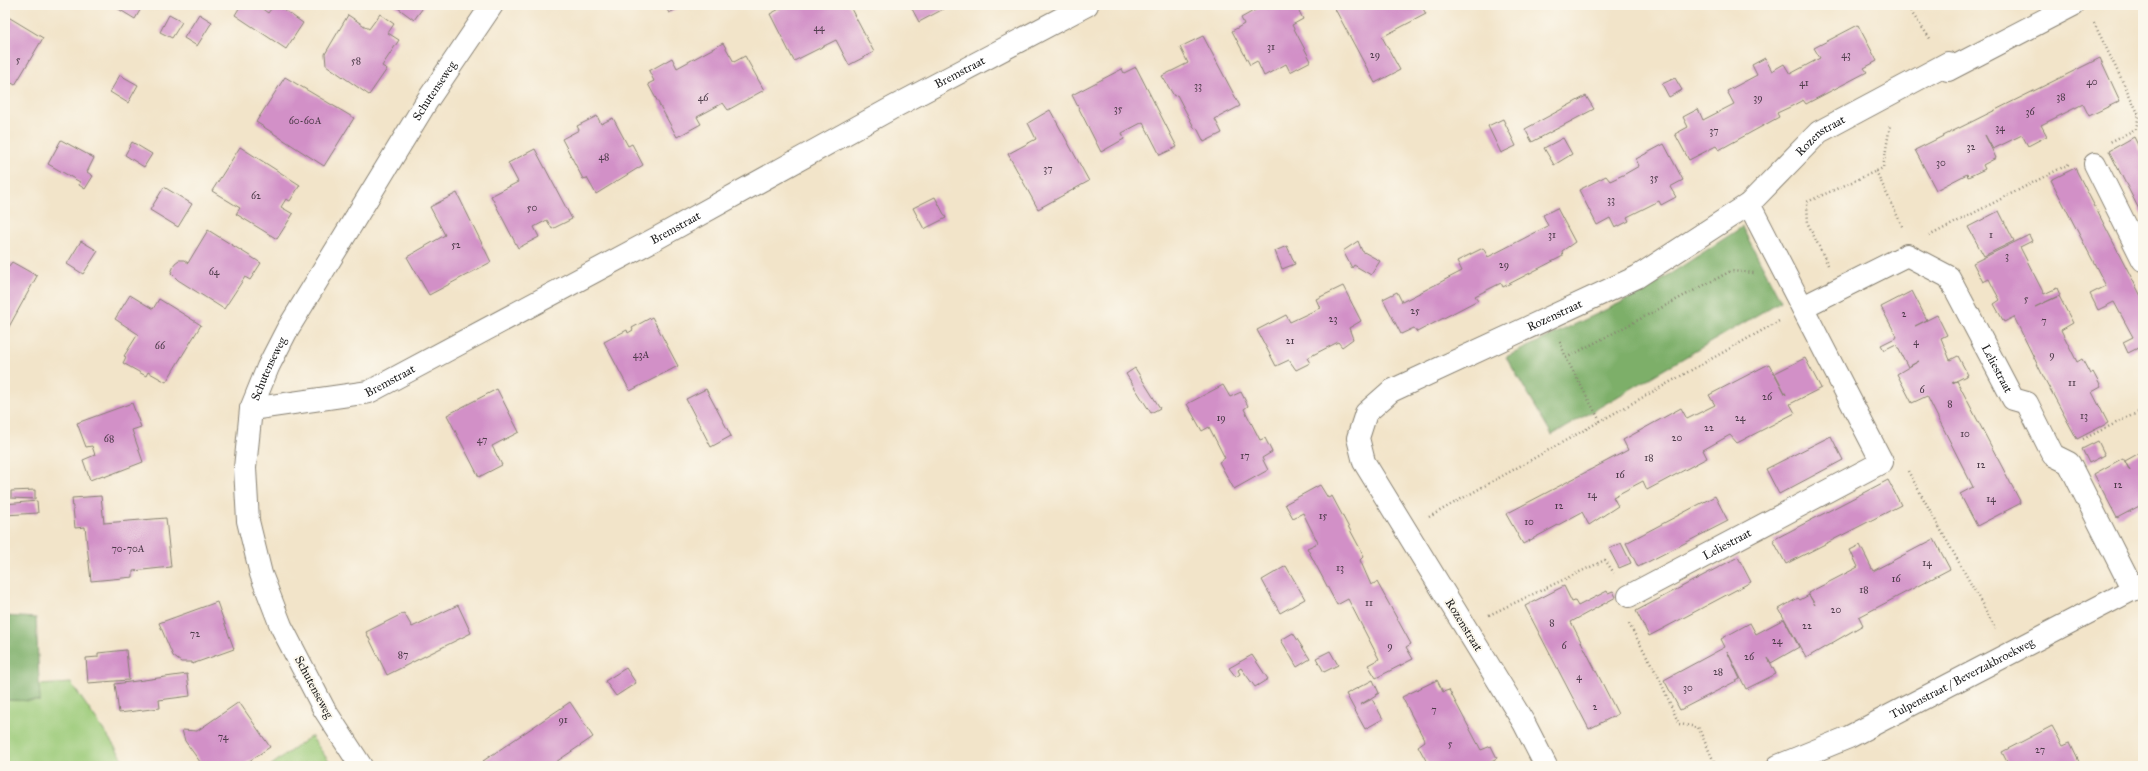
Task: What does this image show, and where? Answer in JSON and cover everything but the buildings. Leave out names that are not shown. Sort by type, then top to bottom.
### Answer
[{"type":"street","name":"Schutenseweg","points":[[361,766],[324,709],[281,626],[261,574],[248,521],[245,468],[251,409],[268,367],[287,330],[427,102],[492,5]]},
{"type":"street","name":"Bremstraat","points":[[251,409],[369,392],[657,238],[892,108],[1087,5]]},
{"type":"street","points":[[1948,63],[1948,70],[2073,5]]},
{"type":"street","name":"Rozenstraat","points":[[1546,766],[1524,723],[1364,462],[1358,438],[1366,413],[1391,391],[1637,277],[1749,204],[1819,132],[1948,63]]},
{"type":"street","points":[[2085,162],[2143,260]]},
{"type":"street","points":[[1749,204],[1882,462]]},
{"type":"street","points":[[1803,307],[1909,250]]},
{"type":"street","name":"Leliestraat","points":[[1909,250],[1948,277],[2013,399],[2027,403],[2052,455]]},
{"type":"street","points":[[2052,455],[2069,463],[2138,587]]},
{"type":"street","name":"Leliestraat","points":[[1629,596],[1882,462]]},
{"type":"street","name":"Tulpenstraat / Beverzakbroekweg","points":[[1778,766],[1791,759],[1836,744],[2138,587]]},
{"type":"path","points":[[1906,5],[1948,63]]},
{"type":"path","points":[[2092,19],[2139,116],[2136,129],[2109,143]]},
{"type":"path","points":[[1840,288],[1808,224],[1806,202],[1883,168],[1896,91]]},
{"type":"path","points":[[1876,171],[1909,250],[2085,162]]},
{"type":"path","points":[[1566,358],[1731,271],[1786,276]]},
{"type":"path","points":[[1406,530],[1803,307]]},
{"type":"path","points":[[1552,316],[1566,358],[1600,421]]},
{"type":"path","points":[[2052,455],[2143,410]]},
{"type":"path","points":[[1882,462],[1901,460],[2009,653]]},
{"type":"path","points":[[1465,626],[1605,560],[1629,596],[1629,624],[1659,678],[1679,724],[1698,727],[1716,766]]},
{"type":"green space","points":[[1742,227],[1781,301],[1552,435],[1506,357],[1641,293]]},
{"type":"green space","points":[[5,616],[36,618],[40,701],[5,700]]},
{"type":"green space","points":[[71,683],[128,766],[5,766],[5,700],[40,701],[39,685]]},
{"type":"green space","points":[[311,736],[332,766],[270,766]]}]
